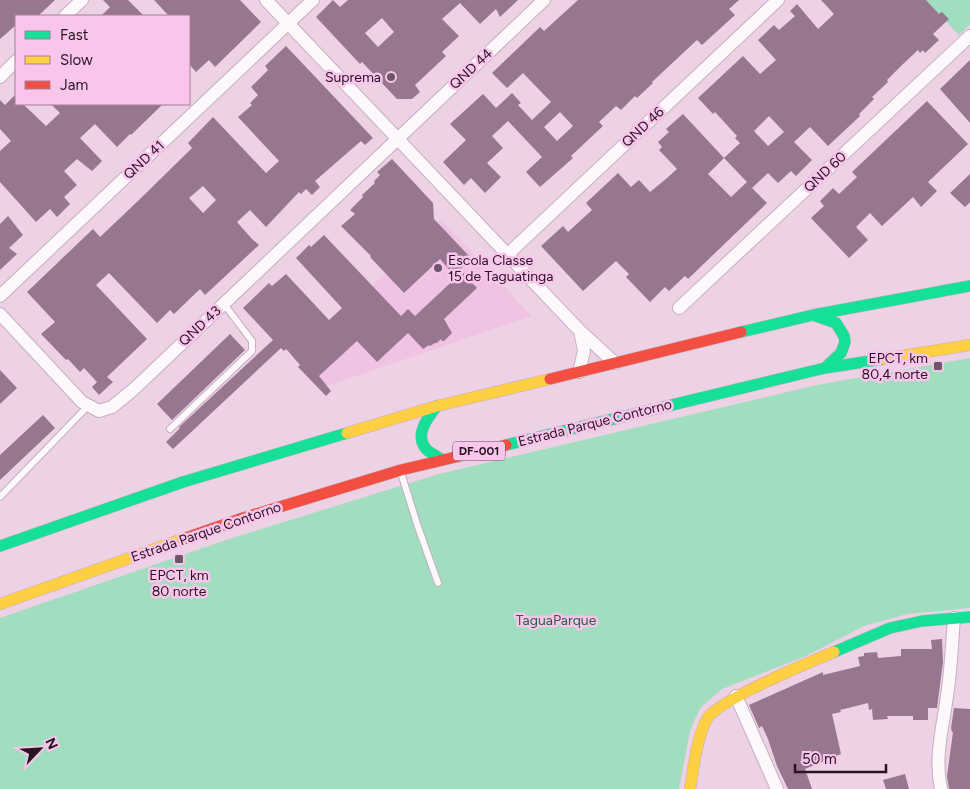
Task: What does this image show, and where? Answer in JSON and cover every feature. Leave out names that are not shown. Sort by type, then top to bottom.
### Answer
[{"type":"main road","points":[[0,546],[183,482],[438,406],[813,315],[970,286]]},
{"type":"main road","points":[[813,315],[836,323],[843,336],[844,347],[842,352],[825,368]]},
{"type":"main road","name":"Estrada Parque Contorno","points":[[0,604],[243,518],[400,470],[825,368],[970,345]]},
{"type":"main road","points":[[438,406],[423,425],[421,437],[426,449],[444,460]]},
{"type":"main road","points":[[690,789],[700,735],[704,725],[713,711],[736,696],[890,628],[922,621],[970,617]]},
{"type":"street","points":[[65,15],[82,0]]},
{"type":"street","points":[[266,0],[580,331],[615,363]]},
{"type":"street","name":"QND 41","points":[[0,296],[313,0]]},
{"type":"street","name":"QND 44","points":[[398,138],[544,0]]},
{"type":"street","name":"QND 46","points":[[507,255],[778,0]]},
{"type":"street","name":"QND 60","points":[[680,308],[970,36]]},
{"type":"street","points":[[0,77],[15,63]]},
{"type":"street","name":"QND 43","points":[[88,406],[99,411],[112,407],[224,304],[398,138]]},
{"type":"street","points":[[0,314],[72,392],[88,406]]},
{"type":"street","points":[[579,372],[584,351],[580,331]]},
{"type":"street","points":[[940,789],[939,752],[948,694],[954,618]]},
{"type":"street","points":[[736,696],[777,789]]},
{"type":"lane","points":[[170,429],[252,351],[252,341],[224,304]]},
{"type":"lane","points":[[0,497],[88,406]]},
{"type":"lane","points":[[400,470],[438,583]]},
{"type":"shaded area","name":"Escola Classe 15 de Taguatinga","points":[[441,220],[532,316],[323,387],[297,357]]},
{"type":"green space","points":[[926,0],[970,0],[970,25],[959,35]]},
{"type":"green space","name":"TaguaParque","points":[[970,358],[970,608],[907,614],[864,626],[806,656],[722,689],[701,707],[695,719],[690,731],[679,789],[0,789],[0,618],[226,540],[439,474],[817,385]]},
{"type":"building","points":[[0,0],[55,0],[39,15],[15,15],[15,26],[0,39]]},
{"type":"building","points":[[103,0],[128,0],[143,15],[102,15],[110,7]]},
{"type":"building","points":[[154,0],[240,0],[261,22],[215,67],[209,60],[196,72],[190,65],[190,15],[168,15]]},
{"type":"building","points":[[333,0],[340,7],[348,0],[518,0],[500,17],[496,9],[480,24],[460,3],[442,19],[459,36],[442,52],[446,56],[415,85],[420,92],[412,99],[397,99],[362,62],[360,64],[316,17]],"holes":[[[382,18],[394,32],[378,47],[365,33]]]},
{"type":"building","points":[[578,0],[739,0],[729,9],[735,15],[702,45],[697,40],[637,98],[635,96],[621,110],[616,106],[599,122],[603,126],[571,156],[573,158],[540,187],[526,172],[542,157],[508,121],[492,136],[503,148],[487,163],[501,177],[485,193],[471,178],[464,185],[443,162],[466,140],[450,124],[483,94],[496,108],[512,93],[521,103],[518,105],[532,120],[551,102],[523,73],[507,88],[492,73],[540,27],[544,31]],"holes":[[[560,112],[573,126],[557,141],[544,127]]]},
{"type":"building","points":[[821,0],[926,0],[939,14],[942,12],[949,19],[933,34],[939,40],[925,53],[923,50],[920,53],[918,50],[902,65],[872,97],[874,99],[859,114],[860,116],[828,146],[810,127],[794,142],[812,160],[796,176],[791,171],[778,183],[768,173],[752,188],[767,203],[688,279],[685,276],[669,291],[665,287],[650,302],[626,277],[629,274],[616,261],[583,291],[541,246],[563,226],[568,232],[592,210],[586,203],[618,173],[631,187],[639,180],[650,192],[677,169],[659,150],[662,147],[658,142],[669,132],[666,129],[683,114],[724,158],[740,143],[735,138],[737,136],[715,112],[713,114],[698,98],[743,56],[760,74],[776,60],[758,40],[774,25],[779,30],[795,16],[790,11],[797,4],[818,29],[834,14]],"holes":[[[769,116],[784,132],[768,146],[754,131]],[[724,158],[747,182],[731,197],[708,174]]]},
{"type":"building","points":[[286,46],[373,138],[365,145],[361,141],[315,181],[320,187],[312,195],[306,189],[301,194],[299,192],[266,227],[250,210],[237,222],[259,245],[205,295],[200,289],[174,314],[170,310],[157,323],[109,273],[96,285],[147,339],[107,377],[113,382],[99,395],[92,387],[97,382],[84,368],[80,372],[41,334],[55,322],[27,292],[93,229],[100,237],[192,148],[188,143],[213,117],[266,173],[279,161],[238,117],[252,105],[250,103],[258,95],[251,87],[268,70],[265,66]],"holes":[[[203,186],[216,200],[203,213],[189,198]]]},
{"type":"building","points":[[970,60],[970,123],[940,89]]},
{"type":"building","points":[[15,95],[15,105],[24,105],[46,126],[60,113],[52,105],[162,105],[117,147],[95,124],[80,138],[102,161],[92,171],[77,159],[64,171],[77,185],[64,197],[70,204],[57,217],[50,209],[36,222],[0,182],[0,151],[11,141],[0,129],[0,100],[5,105]]},
{"type":"building","points":[[927,101],[968,144],[928,182],[937,191],[921,207],[913,197],[882,226],[870,213],[856,227],[868,240],[849,258],[811,218],[824,206],[820,201],[833,188],[839,194],[857,177],[852,172]]},
{"type":"building","points":[[392,159],[433,203],[434,219],[470,257],[470,260],[454,275],[440,259],[404,293],[341,226],[355,214],[350,210],[375,183],[374,181],[380,175],[377,172]]},
{"type":"building","points":[[970,174],[970,202],[965,207],[950,193]]},
{"type":"building","points":[[8,216],[23,235],[9,248],[17,254],[0,270],[0,224]]},
{"type":"building","points":[[324,235],[401,316],[408,309],[415,316],[462,272],[477,288],[444,319],[452,333],[444,341],[441,339],[437,343],[423,349],[408,333],[377,362],[357,341],[319,376],[331,391],[326,396],[298,367],[300,365],[288,351],[286,349],[284,351],[281,348],[173,449],[166,442],[179,427],[273,340],[243,308],[269,283],[272,286],[286,274],[329,320],[342,308],[296,258],[309,245],[311,247]]},
{"type":"building","points":[[230,334],[245,350],[172,420],[157,404]]},
{"type":"building","points":[[0,370],[17,388],[0,404]]},
{"type":"building","points":[[43,415],[55,428],[0,480],[0,455]]},
{"type":"building","points":[[942,639],[943,662],[937,708],[928,708],[928,720],[913,720],[913,716],[887,716],[888,719],[873,720],[872,709],[869,710],[868,703],[840,710],[841,712],[832,714],[841,754],[805,769],[812,789],[788,789],[762,726],[759,728],[749,705],[823,672],[823,675],[860,666],[858,657],[864,656],[864,653],[877,652],[878,658],[901,656],[901,649],[932,649],[931,640]]},
{"type":"building","points":[[954,708],[970,709],[970,789],[949,789],[947,776]]},
{"type":"building","points":[[905,774],[909,789],[886,789],[883,780]]},
{"type":"traffic: fast","points":[[741,332],[813,315],[970,286]]},
{"type":"traffic: fast","points":[[813,315],[836,323],[844,336],[845,342],[841,353],[825,368]]},
{"type":"traffic: fast","points":[[506,445],[825,368],[883,359]]},
{"type":"traffic: fast","points":[[437,406],[424,426],[421,438],[426,449],[443,460]]},
{"type":"traffic: fast","points":[[0,546],[183,482],[347,433]]},
{"type":"traffic: fast","points":[[834,652],[890,628],[922,621],[970,617]]},
{"type":"traffic: slow","points":[[883,359],[970,345]]},
{"type":"traffic: slow","points":[[347,433],[437,406],[550,379]]},
{"type":"traffic: slow","points":[[0,604],[183,539]]},
{"type":"traffic: slow","points":[[690,789],[700,736],[707,719],[715,711],[766,682],[834,652]]},
{"type":"traffic: jam","points":[[550,379],[741,332]]},
{"type":"traffic: jam","points":[[183,539],[243,518],[401,470],[506,445]]},
{"type":"place","name":"Suprema","points":[[391,77]]},
{"type":"place","name":"Escola Classe 15 de Taguatinga","points":[[438,268]]},
{"type":"place","name":"EPCT, km 80,4 norte","points":[[938,366]]},
{"type":"place","name":"EPCT, km 80 norte","points":[[179,559]]}]
